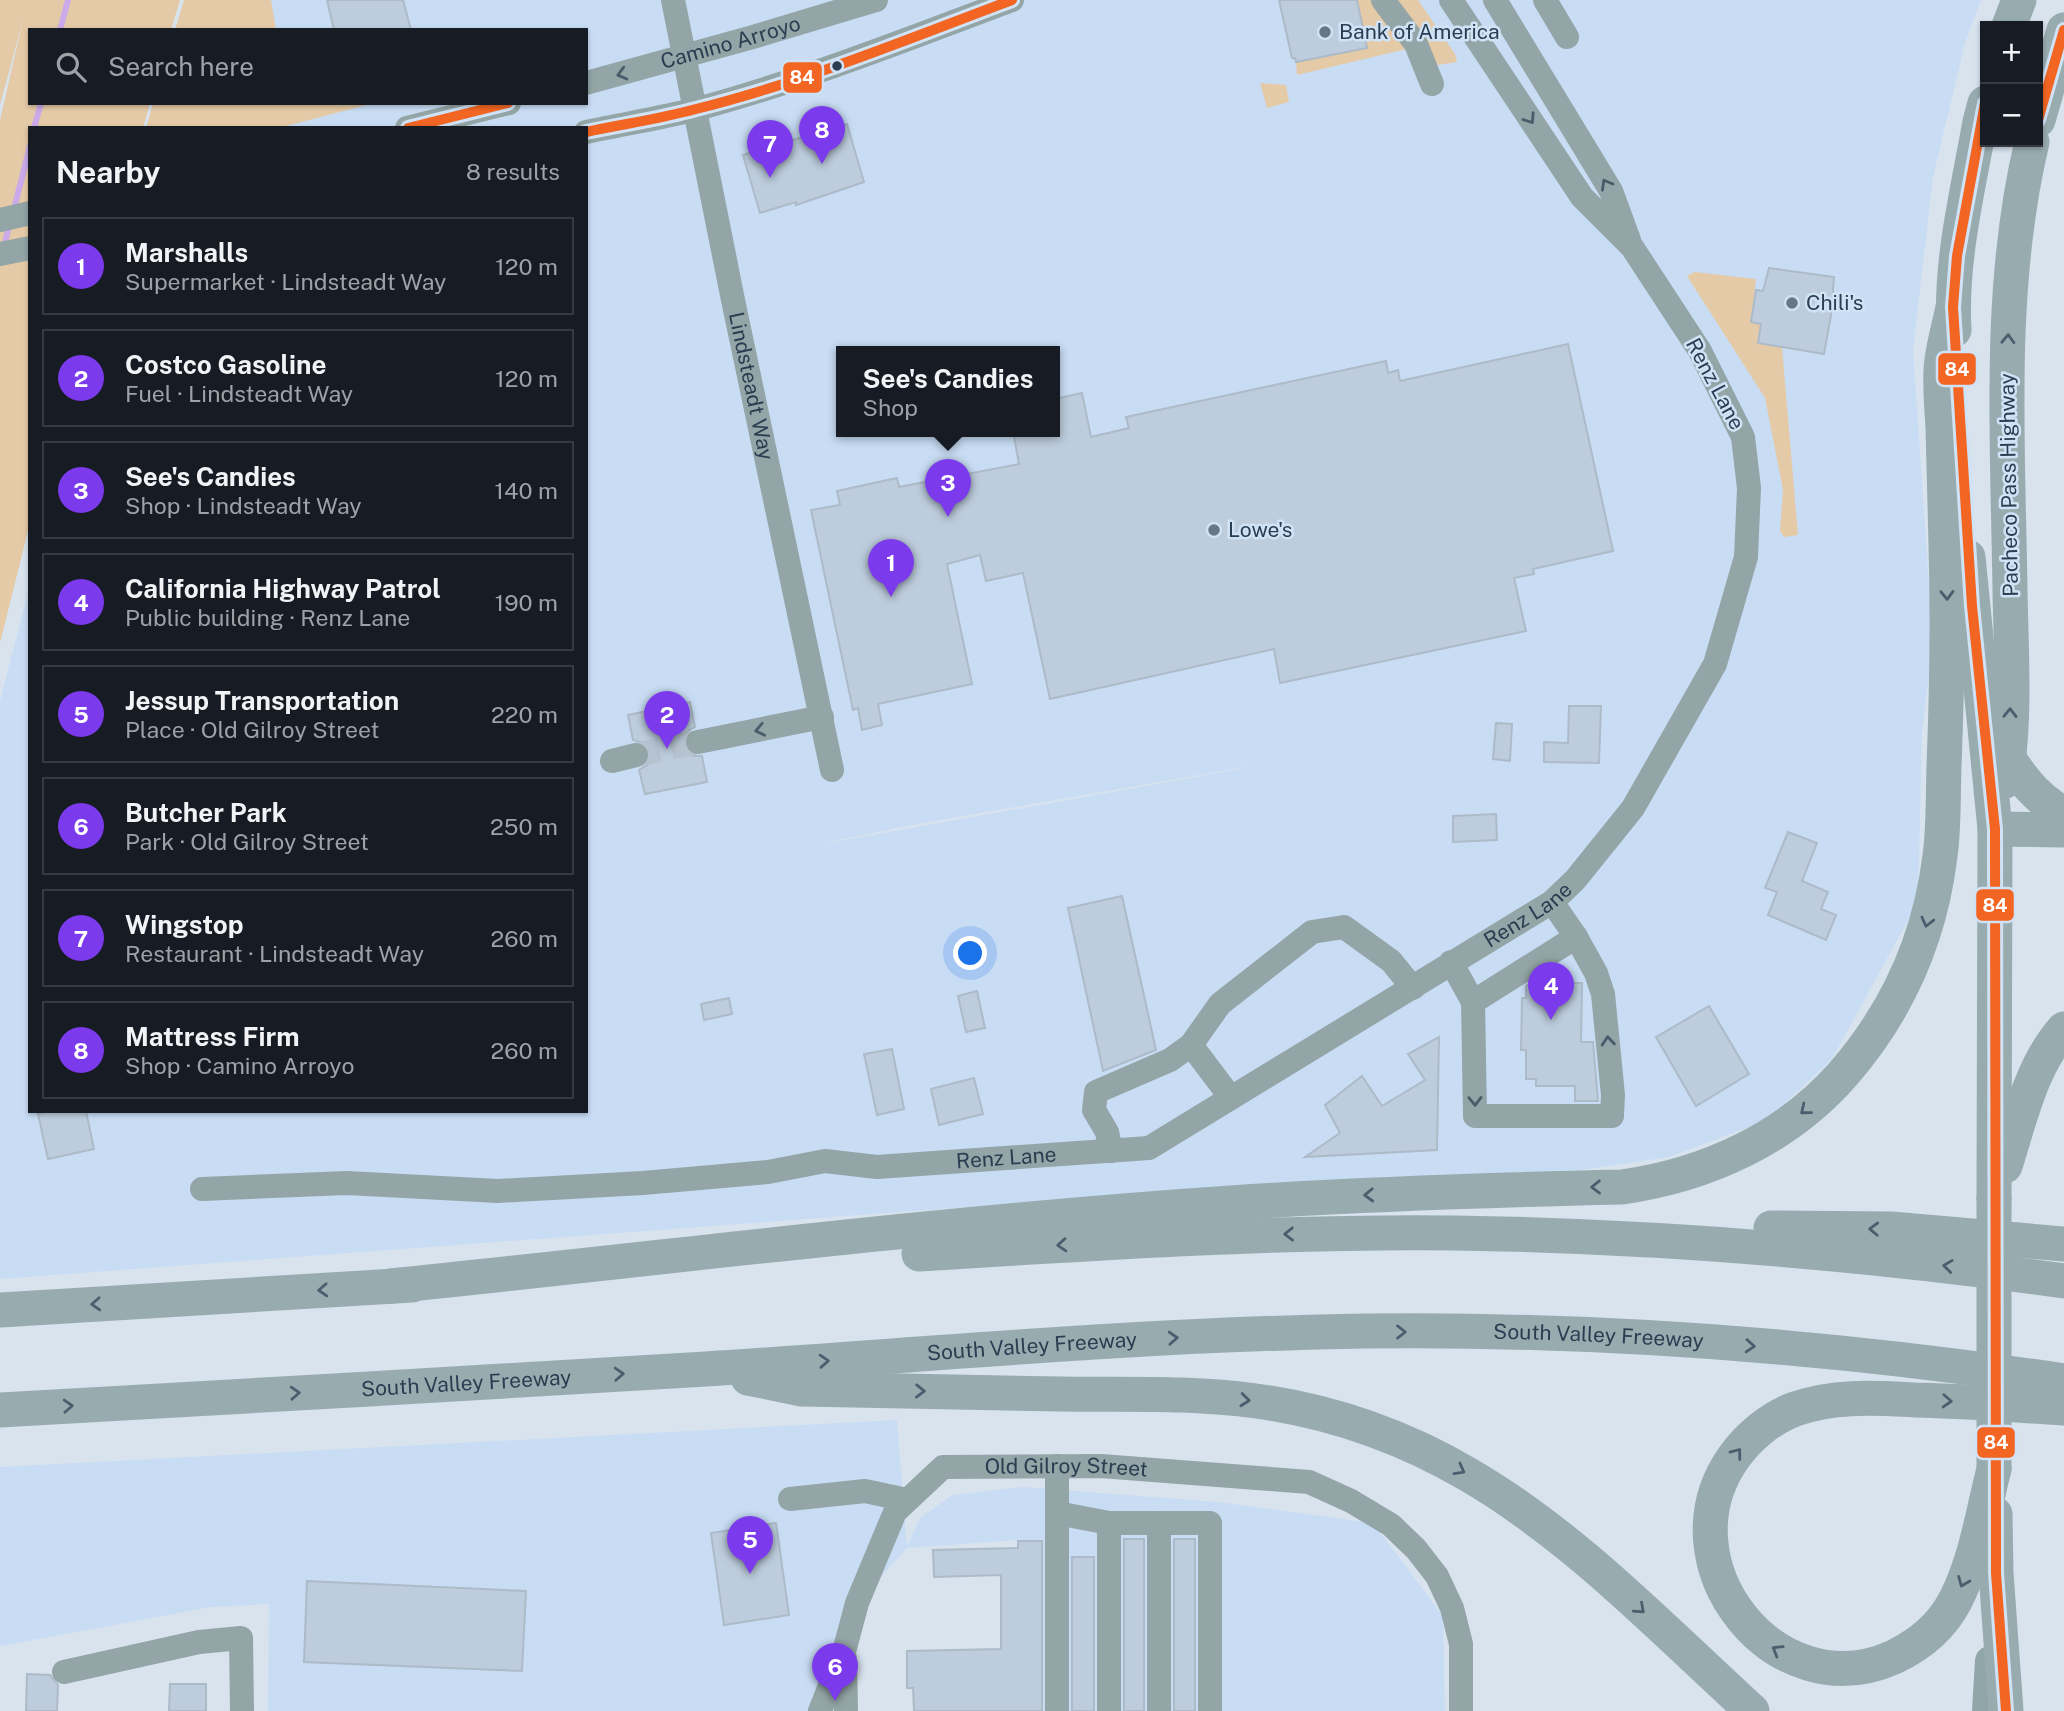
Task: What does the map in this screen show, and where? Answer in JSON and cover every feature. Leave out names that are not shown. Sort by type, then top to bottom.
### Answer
[{"type":"highway","points":[[2002,21],[2003,0]]},
{"type":"highway","points":[[2011,21],[2019,0]]},
{"type":"highway","points":[[2043,103],[2064,30]]},
{"type":"highway","name":"Pacheco Pass Highway","points":[[1980,130],[1957,256],[1952,307],[1972,606],[1995,829],[1994,1469],[1996,1573],[2006,1711]]},
{"type":"highway","name":"Pacheco Pass Highway","points":[[1995,829],[2009,759],[2011,654],[2008,346],[2016,238],[2031,147]]},
{"type":"highway","points":[[391,1286],[1020,1220],[1228,1203],[1622,1187],[1658,1182],[1713,1164],[1753,1147],[1782,1129],[1827,1093],[1865,1048],[1891,1010],[1911,969],[1925,931],[1933,896],[1940,855],[1948,668],[1941,369],[1952,307]]},
{"type":"highway","points":[[2009,759],[2027,786],[2047,805],[2064,814]]},
{"type":"highway","points":[[1995,829],[2064,830]]},
{"type":"highway","points":[[1994,1199],[2040,1064],[2064,1029]]},
{"type":"highway","points":[[0,1310],[1279,1234],[1836,1228],[1959,1234],[2064,1244]]},
{"type":"highway","points":[[1456,1233],[1724,1244],[1900,1260],[2064,1281]]},
{"type":"highway","name":"South Valley Freeway","points":[[0,1410],[707,1369],[1094,1342],[1310,1332],[1590,1336],[1766,1347],[1868,1356],[2064,1381]]},
{"type":"highway","points":[[707,1369],[802,1389],[1221,1398],[1291,1407],[1361,1426],[1433,1455],[1535,1518],[1577,1552],[1752,1711]]},
{"type":"highway","points":[[1994,1469],[1968,1570],[1955,1602],[1936,1629],[1910,1649],[1881,1662],[1851,1669],[1819,1666],[1789,1657],[1760,1639],[1737,1614],[1719,1584],[1711,1553],[1709,1526],[1714,1495],[1727,1466],[1742,1445],[1764,1426],[1792,1410],[1820,1401],[1848,1398],[2064,1408]]},
{"type":"main road","points":[[1987,1711],[1996,1573]]},
{"type":"street","name":"Lindsteadt Way","points":[[673,0],[832,770]]},
{"type":"street","name":"Camino Arroyo","points":[[588,82],[685,57],[876,0]]},
{"type":"street","points":[[588,132],[695,109],[873,52],[1012,0]]},
{"type":"street","points":[[1383,0],[1416,44],[1432,84]]},
{"type":"street","name":"Renz Lane","points":[[202,1189],[346,1183],[498,1191],[643,1183],[768,1172],[825,1161],[877,1167],[1149,1148],[1552,902],[1575,880],[1633,808],[1715,664],[1746,558],[1749,488],[1743,437],[1700,351],[1632,247],[1582,197],[1451,0]]},
{"type":"street","name":"Renz Lane","points":[[1495,0],[1611,191],[1632,247]]},
{"type":"street","points":[[1545,0],[1567,37]]},
{"type":"street","points":[[1467,23],[1490,39],[1522,85],[1543,99],[1555,99]]},
{"type":"street","points":[[429,125],[502,105]]},
{"type":"street","points":[[0,220],[28,214]]},
{"type":"street","points":[[0,254],[28,248]]},
{"type":"street","points":[[698,742],[822,717]]},
{"type":"street","points":[[612,761],[636,755]]},
{"type":"street","points":[[1451,962],[1473,1002],[1475,1116],[1612,1116],[1613,1095],[1603,994],[1596,973],[1552,902]]},
{"type":"street","points":[[1111,1151],[1107,1132],[1094,1110],[1096,1092],[1170,1060],[1191,1045],[1220,1004],[1312,932],[1344,927],[1391,961],[1413,988]]},
{"type":"street","points":[[1473,1002],[1576,937]]},
{"type":"street","points":[[1191,1045],[1231,1098]]},
{"type":"street","points":[[1057,1466],[1057,1711]]},
{"type":"street","name":"Old Gilroy Street","points":[[820,1711],[845,1648],[857,1603],[895,1512],[943,1467],[1101,1466],[1309,1482],[1351,1500],[1391,1525],[1416,1549],[1437,1576],[1452,1608],[1461,1644],[1461,1711]]},
{"type":"street","points":[[790,1499],[865,1491],[907,1500]]},
{"type":"street","points":[[1057,1513],[1108,1523],[1210,1523],[1210,1711]]},
{"type":"street","points":[[1108,1523],[1109,1711]]},
{"type":"street","points":[[1159,1523],[1159,1711]]},
{"type":"street","points":[[64,1672],[199,1642],[241,1637],[242,1711]]},
{"type":"street","points":[[845,1648],[846,1711]]},
{"type":"shaded area","points":[[0,0],[180,0],[172,28],[28,28],[28,105],[149,105],[144,126],[28,126],[28,531],[0,643],[0,120],[23,20],[0,105]]},
{"type":"shaded area","points":[[184,0],[271,0],[276,28],[176,28]]},
{"type":"shaded area","points":[[189,0],[1981,0],[1965,43],[1933,177],[1913,350],[1933,643],[1922,731],[1918,902],[1832,1059],[1766,1121],[1669,1157],[1562,1173],[1331,1180],[0,1279],[0,701],[28,593],[28,1113],[588,1113],[588,126],[153,126],[158,105],[588,105],[588,28],[182,28]],"holes":[[[1245,768],[811,846],[907,826]]]},
{"type":"shaded area","points":[[1357,0],[1374,0],[1407,49],[1297,75],[1296,62],[1367,48]]},
{"type":"shaded area","points":[[1398,0],[1418,0],[1455,54],[1457,62],[1438,65]]},
{"type":"shaded area","points":[[1260,83],[1286,85],[1289,102],[1267,108]]},
{"type":"shaded area","points":[[152,105],[366,105],[287,126],[147,126]]},
{"type":"shaded area","points":[[1695,272],[1756,279],[1751,322],[1761,324],[1758,343],[1782,347],[1798,535],[1784,537],[1780,531],[1783,490],[1765,398],[1687,276]]},
{"type":"shaded area","points":[[897,1420],[907,1546],[921,1517],[953,1495],[1023,1487],[1218,1502],[1373,1523],[1443,1616],[1445,1711],[1016,1711],[1017,1540],[907,1548],[857,1603],[809,1711],[268,1711],[269,1604],[211,1607],[1,1646],[0,1644],[0,1467]]},
{"type":"building","points":[[327,0],[403,0],[410,28],[334,28]]},
{"type":"building","name":"Bank of America","points":[[1279,0],[1357,0],[1367,48],[1296,62],[1295,58],[1292,58]]},
{"type":"building","points":[[847,124],[864,182],[796,205],[796,202],[760,213],[743,155]]},
{"type":"building","name":"Chili's","points":[[1769,268],[1834,277],[1824,354],[1758,343],[1761,324],[1751,322],[1756,290],[1763,291]]},
{"type":"building","points":[[1568,344],[1613,551],[1533,569],[1534,574],[1514,578],[1526,631],[1280,683],[1274,649],[1050,699],[1023,573],[986,581],[980,555],[947,564],[972,684],[878,704],[882,725],[862,730],[858,708],[853,710],[811,510],[840,505],[837,491],[897,478],[899,487],[1019,464],[1014,437],[1060,437],[1060,398],[1082,393],[1091,437],[1129,428],[1126,417],[1386,361],[1388,373],[1398,370],[1400,381]]},
{"type":"building","points":[[690,702],[695,727],[684,737],[684,746],[693,756],[702,756],[707,782],[645,794],[639,770],[647,765],[651,752],[646,744],[633,740],[628,715]]},
{"type":"building","points":[[1569,706],[1601,706],[1599,763],[1544,762],[1544,742],[1568,743]]},
{"type":"building","points":[[1496,723],[1512,724],[1510,761],[1493,759]]},
{"type":"building","points":[[1496,814],[1497,840],[1453,842],[1453,816]]},
{"type":"building","points":[[1788,832],[1817,843],[1802,881],[1828,892],[1821,909],[1836,915],[1826,940],[1768,915],[1777,892],[1765,888]]},
{"type":"building","points":[[1122,896],[1156,1050],[1103,1071],[1068,908]]},
{"type":"building","points":[[1537,979],[1547,979],[1547,983],[1582,983],[1581,1042],[1593,1042],[1598,1101],[1575,1101],[1575,1086],[1536,1086],[1536,1079],[1526,1079],[1526,1050],[1521,1050],[1522,998],[1526,998],[1526,986]]},
{"type":"building","points":[[977,991],[985,1028],[966,1032],[958,996]]},
{"type":"building","points":[[729,998],[732,1014],[704,1020],[701,1004]]},
{"type":"building","points":[[1709,1006],[1749,1074],[1696,1106],[1656,1037]]},
{"type":"building","points":[[1439,1037],[1437,1150],[1305,1157],[1340,1133],[1325,1105],[1362,1076],[1382,1106],[1425,1080],[1408,1054]]},
{"type":"building","points":[[892,1049],[904,1109],[877,1115],[864,1054]]},
{"type":"building","points":[[974,1078],[983,1114],[939,1125],[931,1089]]},
{"type":"building","points":[[86,1113],[94,1149],[48,1159],[38,1114]]},
{"type":"building","points":[[776,1523],[789,1615],[724,1625],[711,1533]]},
{"type":"building","points":[[1124,1539],[1144,1539],[1144,1711],[1124,1711]]},
{"type":"building","points":[[1174,1539],[1195,1539],[1195,1711],[1174,1711]]},
{"type":"building","points":[[1018,1541],[1042,1541],[1042,1711],[914,1711],[913,1688],[907,1688],[907,1651],[1001,1649],[1001,1575],[934,1577],[933,1550],[1018,1548]]},
{"type":"building","points":[[1072,1557],[1094,1557],[1094,1711],[1072,1711]]},
{"type":"building","points":[[307,1581],[526,1591],[522,1671],[304,1662]]},
{"type":"building","points":[[27,1674],[50,1675],[58,1685],[57,1711],[26,1711]]},
{"type":"building","points":[[170,1684],[206,1684],[206,1711],[169,1711]]},
{"type":"waterway","points":[[61,28],[68,0]]},
{"type":"waterway","points":[[35,126],[40,105]]},
{"type":"waterway","points":[[14,209],[28,154]]},
{"type":"waterway","points":[[4,246],[10,223]]},
{"type":"tunnel","points":[[636,755],[698,742]]},
{"type":"transit line","name":"84","points":[[588,132],[682,113],[776,86],[1012,0]]},
{"type":"transit line","name":"84","points":[[2043,103],[2064,30]]},
{"type":"transit line","name":"84","points":[[416,126],[500,105]]},
{"type":"transit line","name":"84","points":[[1980,130],[1957,256],[1953,307],[1972,606],[1995,829],[1996,1573],[2006,1711]]},
{"type":"place","name":"Bank of America","points":[[1325,32]]},
{"type":"place","name":"Mattress Firm","points":[[822,164]]},
{"type":"place","name":"Wingstop","points":[[770,178]]},
{"type":"place","name":"Chili's","points":[[1792,303]]},
{"type":"place","name":"See's Candies","points":[[948,517]]},
{"type":"place","name":"Lowe's","points":[[1214,530]]},
{"type":"place","name":"Marshalls","points":[[891,597]]},
{"type":"place","name":"Costco Gasoline","points":[[667,749]]},
{"type":"place","name":"California Highway Patrol","points":[[1551,1020]]},
{"type":"place","name":"Jessup Transportation","points":[[750,1574]]},
{"type":"place","name":"Butcher Park","points":[[835,1701]]}]
